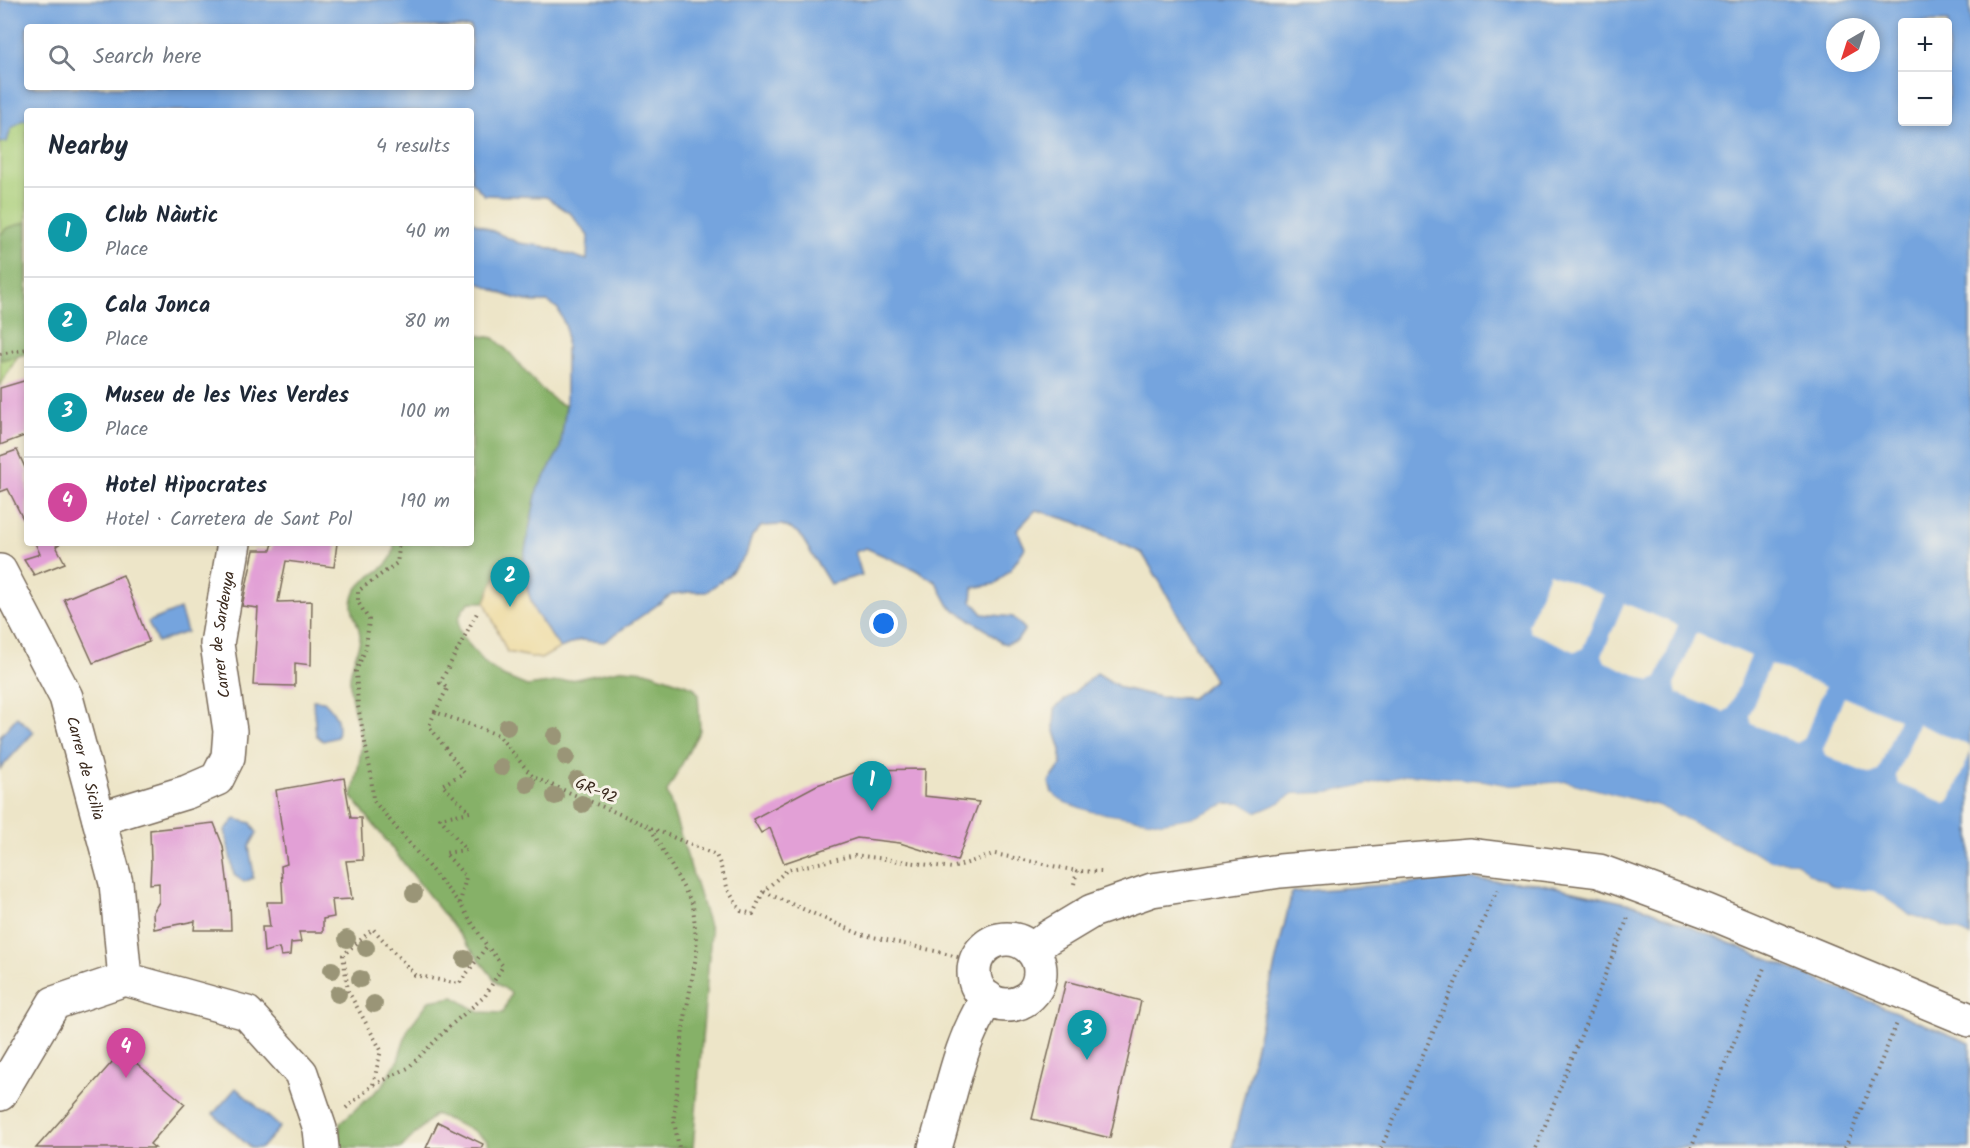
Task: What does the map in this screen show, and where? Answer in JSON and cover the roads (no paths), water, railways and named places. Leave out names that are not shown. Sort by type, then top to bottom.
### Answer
[{"type":"street","name":"Carrer de Sardenya","points":[[99,819],[187,792],[217,779],[228,758],[230,731],[216,644],[233,546]]},
{"type":"street","name":"Carrer de Sicilia","points":[[0,571],[66,697],[116,883],[125,979]]},
{"type":"street","points":[[1032,950],[1047,938],[1092,911],[1152,891],[1280,871],[1470,855],[1599,871],[1707,911],[1970,1020]]},
{"type":"street","points":[[1014,939],[1032,950],[1040,968],[1038,982],[1032,993],[1020,1002],[1001,1004],[988,998],[979,988],[974,975],[976,962],[983,949],[994,941],[1014,939]]},
{"type":"street","points":[[0,1094],[54,1004],[125,979],[247,1013],[301,1072],[321,1138]]},
{"type":"street","points":[[935,1148],[963,1047],[977,1015],[988,998]]},
{"type":"water","points":[[0,0],[1970,0],[1970,937],[1910,915],[1874,892],[1832,886],[1809,874],[1796,862],[1772,861],[1658,806],[1566,782],[1510,786],[1484,781],[1409,775],[1329,793],[1293,794],[1280,803],[1256,813],[1242,804],[1226,804],[1196,817],[1162,823],[1091,812],[1065,803],[1052,793],[1049,782],[1061,765],[1061,750],[1054,728],[1055,708],[1097,673],[1121,688],[1160,697],[1192,698],[1214,680],[1142,553],[1075,522],[1036,510],[1017,530],[1025,548],[1011,569],[995,584],[973,588],[972,601],[983,614],[1013,617],[1025,629],[1017,641],[1006,644],[1000,642],[985,629],[949,606],[936,582],[914,569],[866,548],[855,552],[862,575],[830,584],[799,533],[782,525],[762,526],[752,536],[746,555],[728,576],[706,592],[673,594],[604,642],[580,640],[560,648],[535,612],[523,576],[523,561],[537,490],[560,449],[566,406],[566,328],[558,309],[548,302],[510,297],[474,280],[474,222],[519,243],[543,246],[587,260],[588,236],[571,214],[546,197],[484,195],[474,184],[474,108],[24,108],[24,120],[11,129],[7,142],[0,143]]},
{"type":"water","points":[[180,609],[187,632],[157,642],[148,622]]},
{"type":"water","points":[[313,700],[324,701],[334,713],[338,726],[337,737],[323,741],[316,735]]},
{"type":"water","points":[[17,717],[34,732],[0,769],[0,736]]},
{"type":"water","points":[[235,819],[251,823],[257,833],[249,847],[253,878],[244,882],[234,875],[225,830]]},
{"type":"water","points":[[1463,879],[1538,883],[1640,906],[1970,1043],[1970,1148],[1232,1148],[1292,892]]},
{"type":"water","points":[[236,1088],[280,1127],[261,1148],[251,1148],[213,1114]]},
{"type":"place","name":"Cala Jonca","points":[[510,607]]},
{"type":"place","name":"Club Nàutic","points":[[872,811]]},
{"type":"place","name":"Museu de les Vies Verdes","points":[[1087,1060]]},
{"type":"place","name":"Hotel Hipocrates","points":[[126,1078]]}]
